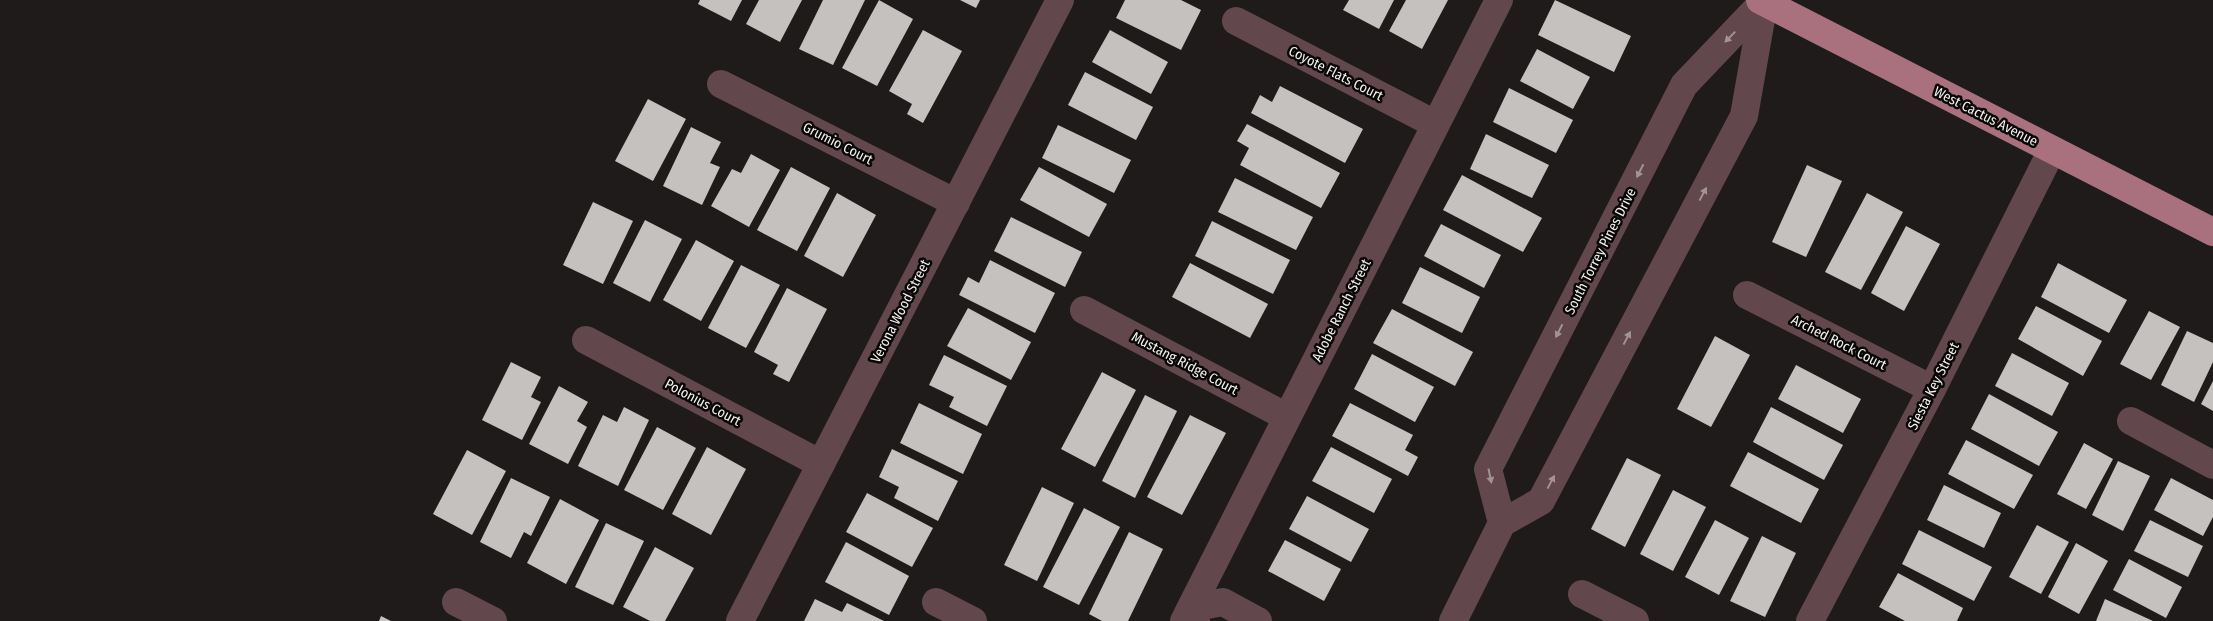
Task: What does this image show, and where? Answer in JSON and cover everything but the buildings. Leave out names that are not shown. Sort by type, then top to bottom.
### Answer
[{"type":"main road","name":"West Cactus Avenue","points":[[1763,1],[2213,232]]},
{"type":"street","name":"Verona Wood Street","points":[[740,621],[1060,0]]},
{"type":"street","name":"Adobe Ranch Street","points":[[1190,617],[1286,417],[1499,0]]},
{"type":"street","name":"South Torrey Pines Drive","points":[[1502,523],[1488,469],[1684,85],[1763,1]]},
{"type":"street","points":[[1453,621],[1502,523],[1541,501],[1744,116],[1763,1]]},
{"type":"street","name":"Coyote Flats Court","points":[[1236,21],[1435,124]]},
{"type":"street","name":"Grumio Court","points":[[721,84],[956,203]]},
{"type":"street","name":"Siesta Key Street","points":[[1810,621],[1932,389],[2052,150]]},
{"type":"street","name":"Arched Rock Court","points":[[1747,295],[1932,389]]},
{"type":"street","name":"Mustang Ridge Court","points":[[1084,310],[1286,417]]},
{"type":"street","name":"Polonius Court","points":[[586,340],[821,464]]},
{"type":"street","points":[[2132,421],[2213,464]]},
{"type":"street","points":[[1582,594],[1635,621]]},
{"type":"street","points":[[456,602],[493,621]]},
{"type":"street","points":[[936,602],[973,621]]},
{"type":"street","points":[[1190,617],[1223,602],[1258,621]]}]
